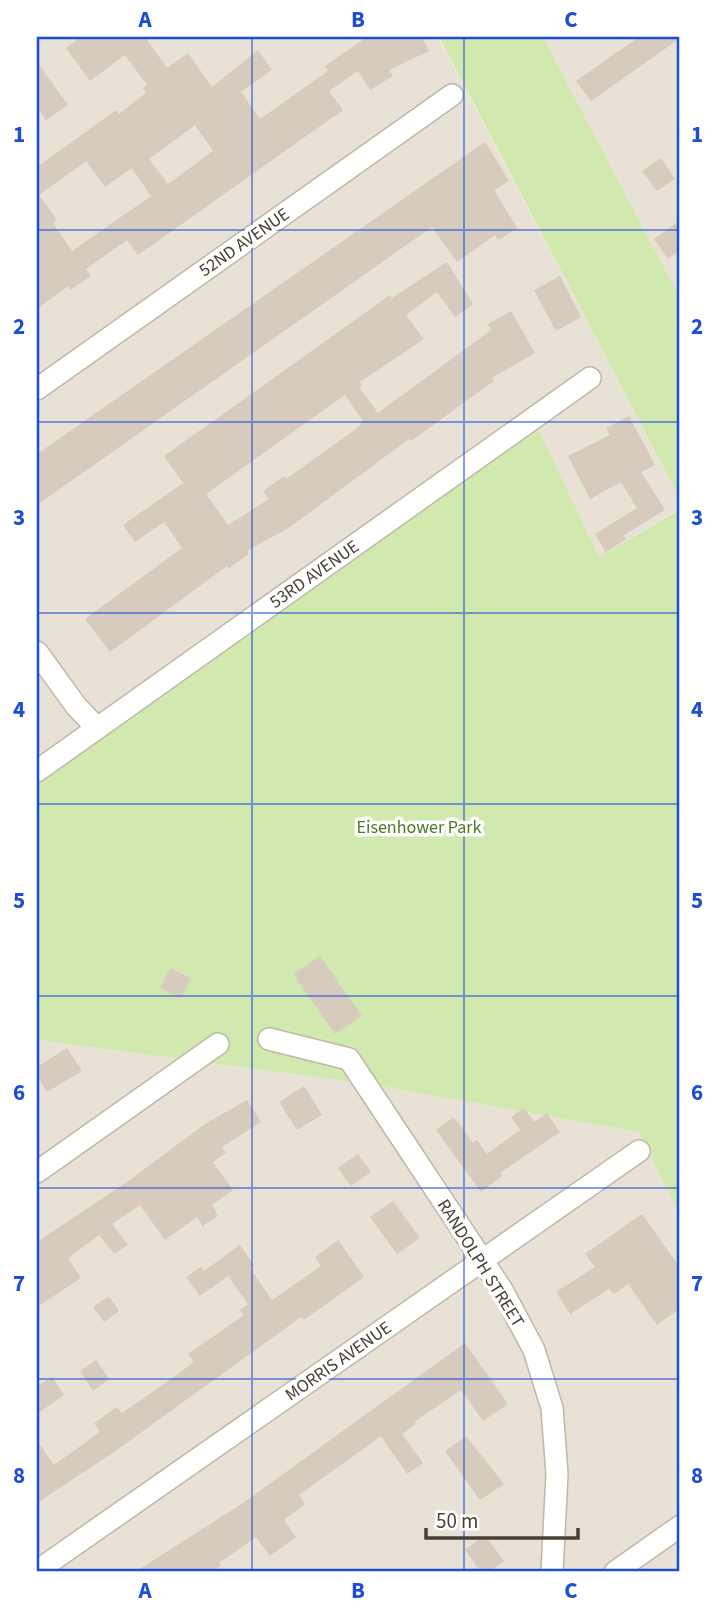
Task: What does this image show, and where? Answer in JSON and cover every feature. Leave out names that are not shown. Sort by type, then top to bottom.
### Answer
[{"type":"street","name":"52ND AVENUE","points":[[37,389],[452,95]]},
{"type":"street","name":"53RD AVENUE","points":[[37,771],[590,378]]},
{"type":"street","points":[[37,652],[76,706],[97,728]]},
{"type":"street","name":"RANDOLPH STREET","points":[[269,1039],[349,1059],[502,1290],[534,1350],[552,1408],[557,1474],[552,1572]]},
{"type":"street","points":[[37,1172],[218,1044]]},
{"type":"street","name":"MORRIS AVENUE","points":[[37,1572],[639,1150]]},
{"type":"street","points":[[615,1572],[679,1527]]},
{"type":"shaded area","points":[[37,37],[438,37],[679,497],[679,509],[599,557],[536,425],[37,779]]},
{"type":"shaded area","points":[[543,37],[679,37],[679,296]]},
{"type":"shaded area","points":[[37,1040],[368,1084],[640,1132],[679,1213],[679,1572],[37,1572]]},
{"type":"green space","points":[[439,37],[543,37],[679,296],[679,497]]},
{"type":"green space","name":"Eisenhower Park","points":[[536,424],[599,557],[679,510],[679,1213],[639,1132],[368,1084],[37,1040],[37,779]]},
{"type":"building","points":[[81,37],[145,37],[167,68],[188,53],[212,87],[258,50],[272,70],[241,92],[260,119],[328,71],[325,66],[367,37],[422,37],[429,51],[389,70],[393,76],[370,90],[358,71],[329,91],[343,110],[138,255],[127,240],[86,269],[91,276],[70,290],[68,286],[37,309],[37,167],[116,110],[119,114],[146,93],[143,88],[147,85],[125,55],[90,81],[66,48]],"holes":[[[195,125],[213,151],[168,184],[149,159]],[[86,161],[105,187],[132,168],[151,196],[72,251],[53,223],[57,220],[39,195]]]},
{"type":"building","points":[[639,37],[679,39],[591,101],[576,81]]},
{"type":"building","points":[[37,62],[68,105],[46,120],[37,107]]},
{"type":"building","points":[[485,142],[509,181],[494,190],[517,228],[498,240],[495,235],[457,262],[432,227],[37,505],[37,454]]},
{"type":"building","points":[[661,158],[675,179],[657,191],[642,171]]},
{"type":"building","points":[[679,221],[679,251],[668,259],[654,239]]},
{"type":"building","points":[[447,262],[473,304],[455,317],[437,292],[406,315],[424,339],[360,382],[362,385],[359,387],[378,413],[491,330],[488,324],[511,311],[535,353],[492,378],[494,381],[411,441],[409,439],[290,527],[247,551],[249,554],[229,568],[227,566],[110,652],[85,619],[182,548],[164,522],[135,542],[123,525],[183,483],[164,456],[390,295],[392,298]],"holes":[[[345,395],[363,421],[356,429],[286,479],[284,476],[263,491],[269,499],[228,525],[206,494]]]},
{"type":"building","points":[[560,276],[581,317],[556,331],[534,290]]},
{"type":"building","points":[[629,416],[655,465],[641,472],[665,510],[624,535],[626,539],[606,552],[595,534],[637,508],[621,482],[590,499],[568,456],[610,435],[606,428]]},
{"type":"building","points":[[320,956],[362,1016],[335,1034],[293,974]]},
{"type":"building","points":[[170,968],[191,978],[181,998],[160,988]]},
{"type":"building","points":[[67,1048],[82,1071],[47,1092],[37,1075],[37,1067]]},
{"type":"building","points":[[304,1086],[322,1115],[297,1130],[279,1102]]},
{"type":"building","points":[[247,1100],[261,1122],[222,1147],[226,1153],[213,1162],[233,1190],[212,1205],[218,1216],[202,1226],[197,1217],[165,1240],[140,1205],[112,1224],[128,1245],[114,1254],[99,1235],[68,1258],[81,1278],[37,1307],[37,1242],[127,1182],[205,1124]]},
{"type":"building","points":[[524,1108],[534,1122],[547,1113],[560,1132],[500,1173],[502,1176],[481,1192],[436,1130],[454,1117],[473,1143],[477,1140],[487,1154],[520,1130],[511,1117]]},
{"type":"building","points":[[358,1154],[371,1172],[351,1186],[338,1168]]},
{"type":"building","points":[[393,1201],[420,1238],[397,1254],[370,1217]]},
{"type":"building","points":[[642,1214],[679,1266],[679,1309],[657,1325],[628,1284],[614,1294],[609,1289],[570,1314],[556,1292],[595,1267],[585,1254]]},
{"type":"building","points":[[338,1240],[364,1277],[304,1320],[301,1317],[114,1452],[37,1503],[37,1440],[54,1465],[100,1432],[94,1423],[117,1407],[122,1413],[174,1377],[194,1362],[188,1354],[244,1315],[240,1310],[248,1304],[228,1276],[200,1296],[186,1277],[201,1267],[204,1271],[240,1245],[254,1265],[250,1268],[272,1300],[321,1266],[315,1257]]},
{"type":"building","points":[[109,1296],[119,1311],[104,1322],[93,1307]]},
{"type":"building","points":[[465,1343],[508,1404],[483,1421],[461,1390],[414,1422],[415,1424],[402,1434],[423,1463],[407,1474],[381,1436],[299,1495],[305,1504],[284,1520],[296,1537],[270,1556],[256,1537],[219,1563],[221,1566],[211,1572],[135,1572],[243,1503]]},
{"type":"building","points":[[96,1360],[109,1379],[93,1391],[80,1371]]},
{"type":"building","points":[[52,1377],[64,1395],[37,1414],[37,1387]]},
{"type":"building","points":[[466,1436],[504,1484],[480,1500],[445,1451]]},
{"type":"building","points":[[485,1535],[504,1561],[489,1572],[481,1572],[465,1550]]}]
